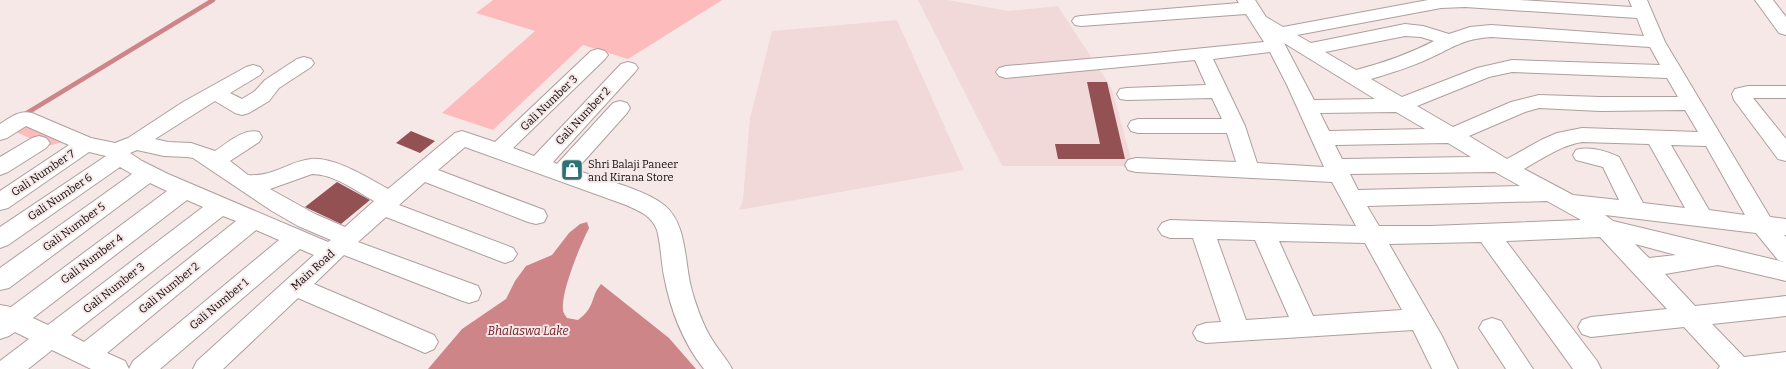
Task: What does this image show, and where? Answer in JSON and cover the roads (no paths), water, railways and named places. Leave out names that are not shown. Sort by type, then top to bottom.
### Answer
[{"type":"street","points":[[1764,0],[1786,29]]},
{"type":"street","points":[[1006,72],[1202,55],[1278,40],[1409,4],[1465,2],[1641,6],[1656,42],[1672,72],[1692,103],[1763,225],[1786,254]]},
{"type":"street","points":[[1409,4],[1450,40]]},
{"type":"street","points":[[1080,21],[1253,6],[1278,40],[1338,171],[1433,343],[1445,369]]},
{"type":"street","points":[[1306,50],[1405,30],[1423,32],[1450,40]]},
{"type":"street","points":[[1354,77],[1422,54],[1450,40],[1470,33],[1491,31],[1656,42]]},
{"type":"street","points":[[1278,40],[1306,50],[1354,77],[1502,167],[1590,215],[1606,228],[1644,268],[1736,369],[1786,363]]},
{"type":"street","name":"Gali Number 3","points":[[499,150],[598,55]]},
{"type":"street","points":[[1202,55],[1235,126],[1249,171]]},
{"type":"street","points":[[221,96],[242,108],[262,96],[272,84],[304,63]]},
{"type":"street","points":[[1308,107],[1400,105],[1484,72],[1512,66],[1672,72]]},
{"type":"street","name":"Gali Number 2","points":[[538,164],[628,68]]},
{"type":"street","name":"Gali Number 6","points":[[0,238],[122,149],[253,71]]},
{"type":"street","points":[[1127,94],[1219,91]]},
{"type":"street","points":[[1786,92],[1748,92],[1742,94],[1744,100],[1786,154]]},
{"type":"street","points":[[1323,138],[1451,136],[1518,107],[1539,101],[1621,104],[1692,103]]},
{"type":"street","points":[[561,173],[620,108]]},
{"type":"street","points":[[0,133],[24,118],[86,144],[122,149],[140,142],[165,149],[194,150],[305,221],[326,230],[340,245]]},
{"type":"street","points":[[1138,126],[1235,126]]},
{"type":"street","points":[[1766,127],[1786,127]]},
{"type":"street","points":[[1136,165],[1249,171],[1338,171],[1502,167],[1564,138],[1588,135],[1712,139]]},
{"type":"street","points":[[213,162],[252,137]]},
{"type":"street","points":[[1656,137],[1702,218]]},
{"type":"street","name":"Main Road","points":[[206,369],[340,245],[462,138],[499,150]]},
{"type":"street","points":[[0,167],[39,143]]},
{"type":"street","name":"Gali Number 7","points":[[0,202],[86,144]]},
{"type":"street","points":[[122,149],[134,166],[148,174],[252,221],[296,239],[340,245],[469,294]]},
{"type":"street","points":[[499,150],[650,206],[663,217],[670,236],[676,276],[689,320],[710,358],[719,369]]},
{"type":"street","points":[[1584,156],[1602,158],[1611,162],[1635,210]]},
{"type":"street","points":[[244,182],[259,184],[268,183],[318,165],[330,169],[386,204],[505,254]]},
{"type":"street","points":[[422,172],[536,216]]},
{"type":"street","name":"Gali Number 5","points":[[0,281],[148,174]]},
{"type":"street","name":"Gali Number 4","points":[[4,320],[184,190]]},
{"type":"street","points":[[1352,198],[1559,198],[1635,210],[1786,227]]},
{"type":"street","name":"Gali Number 3","points":[[9,369],[220,206]]},
{"type":"street","name":"Gali Number 2","points":[[86,354],[252,221]]},
{"type":"street","points":[[1170,229],[1373,235],[1487,233],[1606,228],[1720,258],[1786,272]]},
{"type":"street","points":[[1202,230],[1237,331]]},
{"type":"street","points":[[1264,231],[1305,326]]},
{"type":"street","points":[[1487,233],[1588,369]]},
{"type":"street","name":"Gali Number 1","points":[[142,369],[296,239]]},
{"type":"street","points":[[1644,268],[1720,258]]},
{"type":"street","points":[[296,286],[425,342]]},
{"type":"street","points":[[1591,327],[1786,306]]},
{"type":"street","points":[[1206,333],[1419,319]]},
{"type":"street","points":[[4,320],[50,337],[116,369]]},
{"type":"street","points":[[1492,328],[1520,369]]},
{"type":"water","name":"Bhalaswa Lake","points":[[587,222],[589,228],[576,257],[565,292],[563,310],[567,318],[578,320],[588,311],[595,293],[601,284],[669,338],[696,369],[428,369],[462,329],[506,299],[515,281],[526,266],[552,255],[569,233],[580,224]]},
{"type":"waterway","points":[[22,116],[213,0]]},
{"type":"place","name":"Shri Balaji Paneer and Kirana Store","points":[[572,170]]}]
